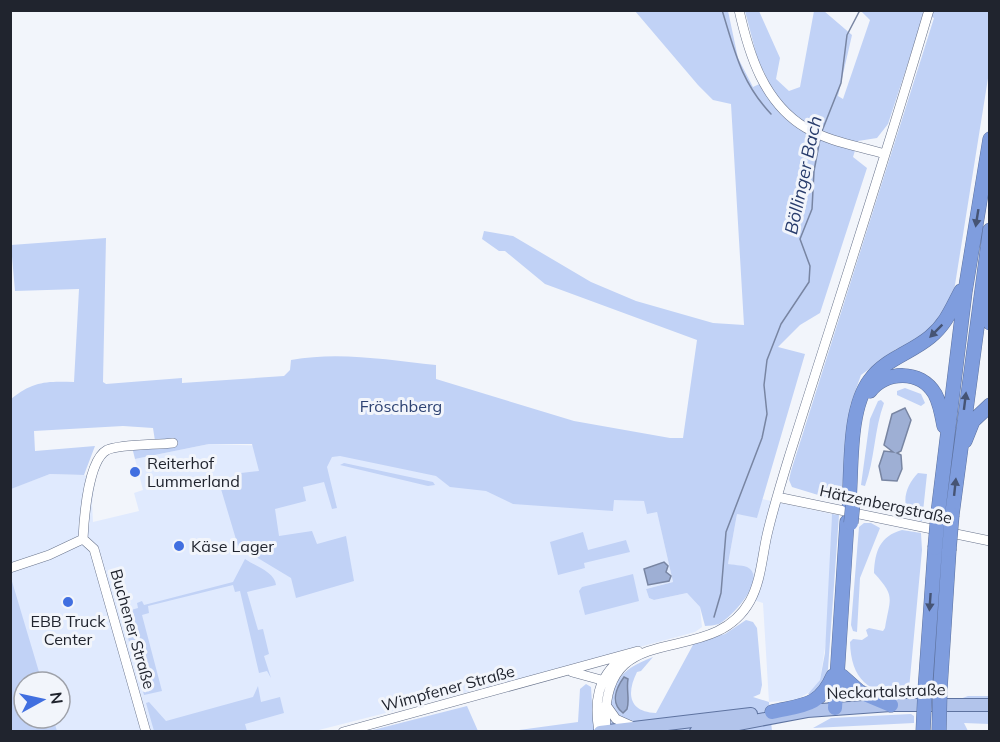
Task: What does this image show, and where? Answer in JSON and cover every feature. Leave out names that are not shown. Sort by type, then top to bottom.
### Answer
[{"type":"highway","points":[[923,732],[925,690],[945,514],[946,439],[967,282],[990,140]]},
{"type":"highway","points":[[945,514],[958,459],[990,230]]},
{"type":"highway","points":[[986,249],[990,323]]},
{"type":"highway","points":[[851,502],[855,426],[863,391],[880,368],[922,343],[939,328],[967,282]]},
{"type":"highway","points":[[839,708],[839,672],[849,523],[859,426],[865,399],[876,383],[888,377],[909,376],[928,386],[938,400],[946,439]]},
{"type":"highway","points":[[958,459],[973,422],[990,405]]},
{"type":"highway","points":[[939,732],[942,549]]},
{"type":"highway","points":[[839,672],[860,692],[891,705]]},
{"type":"highway","points":[[778,713],[818,699],[839,672]]},
{"type":"main road","name":"Neckartalstraße","points":[[599,732],[658,724],[839,708],[891,705],[990,705]]},
{"type":"main road","name":"Neckartalstraße","points":[[696,732],[778,713]]},
{"type":"street","points":[[739,10],[747,47],[759,75],[776,102],[806,128],[827,137],[885,154]]},
{"type":"street","name":"Wimpfener Straße","points":[[559,673],[578,672],[606,680],[633,657],[708,634],[736,619],[750,600],[758,579],[777,497],[929,10]]},
{"type":"street","points":[[10,568],[48,555],[83,539],[86,505],[94,467],[100,455],[109,449],[173,443]]},
{"type":"street","name":"Hätzenbergstraße","points":[[777,497],[990,541]]},
{"type":"street","name":"Buchener Straße","points":[[83,539],[94,549],[146,732]]},
{"type":"street","name":"Wimpfener Straße","points":[[343,732],[708,634]]},
{"type":"street","points":[[599,732],[596,697],[613,665],[626,655]]},
{"type":"street","points":[[606,680],[606,731]]},
{"type":"street","points":[[605,704],[616,719],[639,727]]},
{"type":"shaded area","points":[[905,408],[911,420],[901,451],[897,453],[901,455],[902,469],[897,481],[882,480],[879,466],[884,451],[893,452],[884,445],[892,414]]},
{"type":"shaded area","points":[[209,444],[299,447],[644,501],[657,511],[673,582],[646,589],[649,598],[654,600],[687,593],[700,607],[702,627],[695,632],[562,668],[315,731],[11,731],[10,489],[50,474],[84,475],[95,481],[92,503],[93,522],[139,511],[134,493],[143,490],[135,459]]},
{"type":"shaded area","points":[[762,499],[832,514],[828,628],[820,680],[813,690],[796,700],[769,702],[763,603],[747,598],[753,573],[748,568],[728,564],[737,514],[757,517]]},
{"type":"shaded area","points":[[664,562],[668,566],[666,572],[671,576],[669,581],[648,585],[644,569]]},
{"type":"shaded area","points":[[624,677],[628,679],[628,702],[627,709],[623,713],[615,700]]},
{"type":"green space","name":"Fröschberg","points":[[635,11],[728,11],[738,58],[753,87],[768,80],[758,61],[745,11],[759,11],[780,58],[776,79],[789,91],[800,87],[814,11],[824,11],[852,35],[838,96],[843,99],[870,20],[861,11],[989,11],[989,72],[954,291],[940,320],[909,346],[896,349],[861,375],[850,406],[841,502],[792,487],[789,480],[791,471],[934,18],[924,14],[888,124],[877,138],[858,141],[853,157],[867,168],[820,313],[800,325],[778,347],[805,354],[757,518],[737,514],[728,564],[747,567],[753,572],[754,580],[746,597],[725,620],[719,624],[705,626],[700,607],[687,593],[654,600],[649,598],[646,589],[673,582],[657,512],[647,514],[644,501],[614,500],[613,511],[513,504],[486,491],[450,487],[436,476],[340,456],[332,457],[327,467],[337,508],[332,509],[324,482],[303,487],[306,501],[275,509],[279,536],[312,531],[317,544],[346,536],[354,581],[296,598],[291,578],[238,546],[221,489],[241,473],[259,471],[252,444],[209,444],[135,459],[131,443],[155,441],[153,428],[123,426],[34,431],[35,451],[95,446],[84,475],[50,474],[11,489],[11,399],[33,385],[74,382],[79,289],[15,291],[11,245],[106,238],[103,382],[106,384],[182,378],[182,383],[284,376],[290,370],[291,360],[309,357],[345,356],[382,359],[436,365],[436,379],[574,421],[670,438],[683,438],[697,340],[545,284],[505,251],[499,251],[482,239],[484,231],[513,236],[591,282],[636,301],[713,323],[744,325],[731,104],[713,100]]},
{"type":"green space","points":[[905,388],[921,394],[925,403],[921,406],[897,395],[897,391]]},
{"type":"green space","points":[[881,400],[884,403],[865,486],[861,485],[870,419],[878,401]]},
{"type":"green space","points":[[344,463],[433,482],[435,485],[428,486],[340,465]]},
{"type":"green space","points":[[918,473],[927,474],[922,521],[909,513],[905,500],[909,486]]},
{"type":"green space","points":[[832,514],[839,515],[828,669],[822,684],[813,695],[808,694],[820,680],[825,653]]},
{"type":"green space","points":[[864,523],[871,523],[880,528],[860,578],[857,632],[853,631],[851,625],[859,527]]},
{"type":"green space","points":[[902,530],[921,533],[922,550],[909,689],[905,695],[881,692],[864,682],[854,666],[850,642],[853,639],[862,640],[868,636],[866,630],[869,628],[883,631],[885,628],[890,598],[886,587],[874,573],[877,551],[888,536]]},
{"type":"green space","points":[[583,532],[588,550],[626,540],[630,552],[584,563],[585,568],[558,575],[550,542]]},
{"type":"green space","points":[[245,559],[275,580],[276,585],[247,592],[258,630],[263,629],[269,654],[264,656],[271,678],[267,671],[259,673],[240,591],[235,592],[233,585],[148,606],[149,613],[142,615],[162,691],[144,695],[121,613],[138,608],[137,603],[142,601],[144,605],[233,582]]},
{"type":"green space","points":[[633,574],[639,601],[585,615],[579,591],[582,587]]},
{"type":"green space","points":[[11,578],[38,670],[12,670],[12,730],[57,731],[11,731]]},
{"type":"green space","points":[[746,620],[753,622],[757,628],[762,685],[760,694],[753,697],[769,702],[772,731],[504,732],[578,722],[580,689],[586,684],[591,687],[593,720],[607,718],[611,696],[619,679],[632,667],[653,657],[641,671],[637,672],[631,694],[635,705],[640,709],[656,713],[694,643],[725,634]]},
{"type":"green space","points":[[258,686],[261,702],[280,697],[284,713],[245,724],[247,731],[154,731],[146,703],[149,702],[166,721],[253,697]]},
{"type":"green space","points":[[968,696],[989,696],[989,724],[964,723],[968,731],[945,732],[946,699],[960,699]]},
{"type":"green space","points":[[467,706],[478,731],[369,731]]},
{"type":"green space","points":[[911,714],[914,716],[914,723],[813,728],[831,718]]},
{"type":"waterway","points":[[722,10],[740,66],[753,90],[771,114]]},
{"type":"waterway","name":"Böllinger Bach","points":[[822,131],[841,83],[847,35],[860,10]]},
{"type":"waterway","name":"Böllinger Bach","points":[[714,617],[721,593],[726,532],[762,438],[767,414],[764,385],[767,360],[781,324],[809,282],[810,266],[800,239],[812,209],[814,171],[820,139]]},
{"type":"place","name":"Reiterhof Lummerland","points":[[135,472]]},
{"type":"place","name":"Käse Lager","points":[[179,546]]},
{"type":"place","name":"EBB Truck Center","points":[[68,602]]}]
